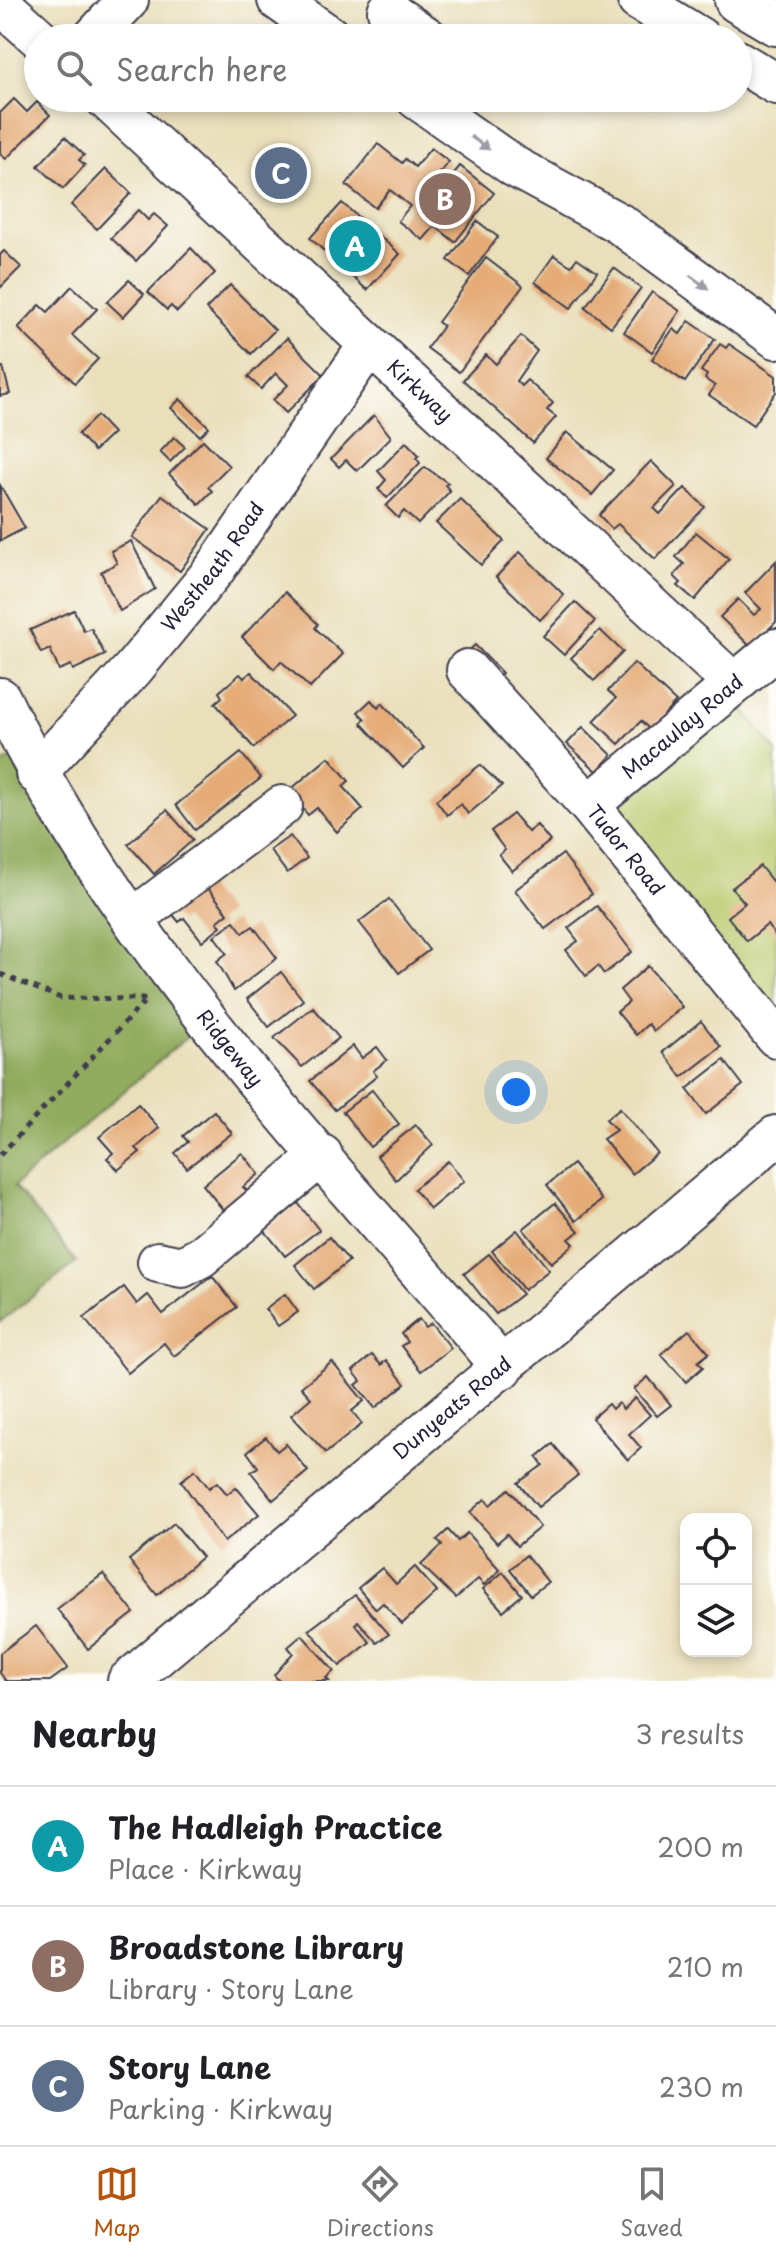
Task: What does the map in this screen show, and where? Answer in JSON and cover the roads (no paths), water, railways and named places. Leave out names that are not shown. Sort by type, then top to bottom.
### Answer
[{"type":"street","points":[[106,24],[128,0]]},
{"type":"street","points":[[278,0],[312,24]]},
{"type":"street","points":[[638,0],[677,24]]},
{"type":"street","points":[[0,3],[24,25]]},
{"type":"street","points":[[388,11],[407,24]]},
{"type":"street","points":[[752,69],[776,84]]},
{"type":"street","name":"Kirkway","points":[[120,112],[733,683]]},
{"type":"street","points":[[439,112],[515,167],[620,224],[776,338]]},
{"type":"street","name":"Westheath Road","points":[[36,773],[133,669],[215,569],[369,345]]},
{"type":"street","name":"Macaulay Road","points":[[589,805],[776,649]]},
{"type":"street","name":"Tudor Road","points":[[467,670],[589,805],[776,1037]]},
{"type":"street","name":"Ridgeway","points":[[0,698],[36,773],[191,1000],[503,1368]]},
{"type":"street","points":[[133,919],[282,806]]},
{"type":"street","name":"Dunyeats Road","points":[[128,1681],[776,1136]]},
{"type":"street","points":[[158,1262],[182,1267],[201,1257],[322,1155]]},
{"type":"place","name":"Story Lane","points":[[281,173]]},
{"type":"place","name":"Broadstone Library","points":[[445,199]]},
{"type":"place","name":"The Hadleigh Practice","points":[[355,246]]}]
